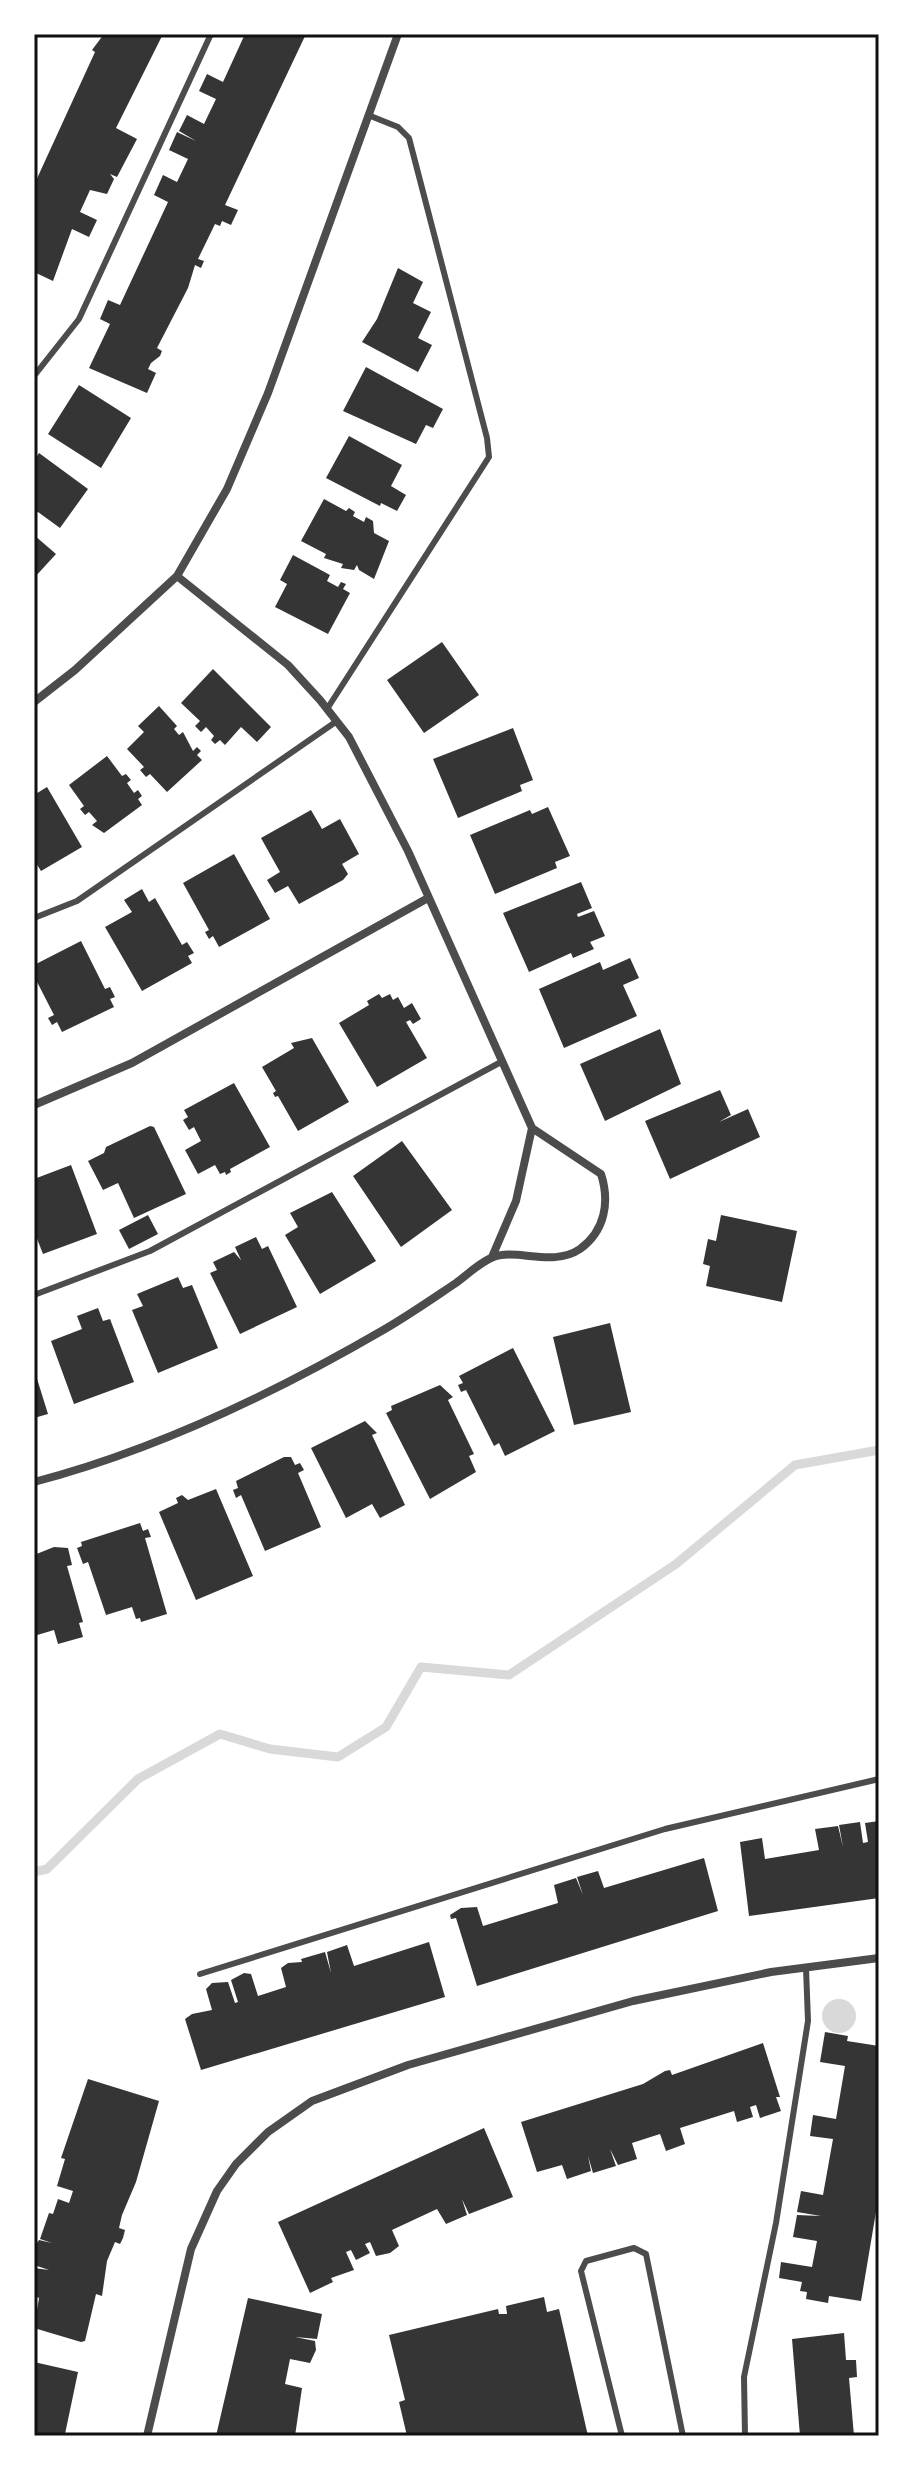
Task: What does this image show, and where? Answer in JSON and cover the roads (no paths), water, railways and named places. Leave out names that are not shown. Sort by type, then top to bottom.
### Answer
[{"type":"street","points":[[34,702],[75,670],[177,576],[227,489],[268,393],[398,34]]},
{"type":"street","points":[[177,576],[288,665],[337,721],[376,785],[532,1128],[601,1174],[607,1209],[595,1235],[578,1251],[557,1258],[492,1257]]},
{"type":"street","points":[[34,1105],[132,1063],[428,898]]},
{"type":"street","points":[[34,1482],[164,1438],[235,1408],[329,1362],[414,1312],[492,1257],[516,1201],[532,1128]]},
{"type":"street","points":[[147,2436],[191,2249],[217,2191],[236,2164],[268,2132],[312,2101],[408,2065],[633,2001],[806,1968],[879,1958]]},
{"type":"lane","points":[[34,376],[79,319],[211,34]]},
{"type":"lane","points":[[327,709],[489,457],[487,438],[409,138],[398,127],[368,115]]},
{"type":"lane","points":[[34,918],[77,901],[337,721]]},
{"type":"lane","points":[[34,1295],[150,1251],[501,1062]]},
{"type":"lane","points":[[200,1974],[665,1829],[879,1779]]},
{"type":"lane","points":[[745,2436],[744,2377],[776,2223],[808,2021],[806,1968]]},
{"type":"lane","points":[[622,2436],[581,2271],[586,2261],[634,2248],[646,2254],[683,2436]]},
{"type":"waterway","points":[[34,1872],[47,1869],[138,1779],[220,1734],[270,1749],[338,1757],[386,1727],[421,1667],[509,1675],[676,1564],[795,1465],[879,1450]]}]
